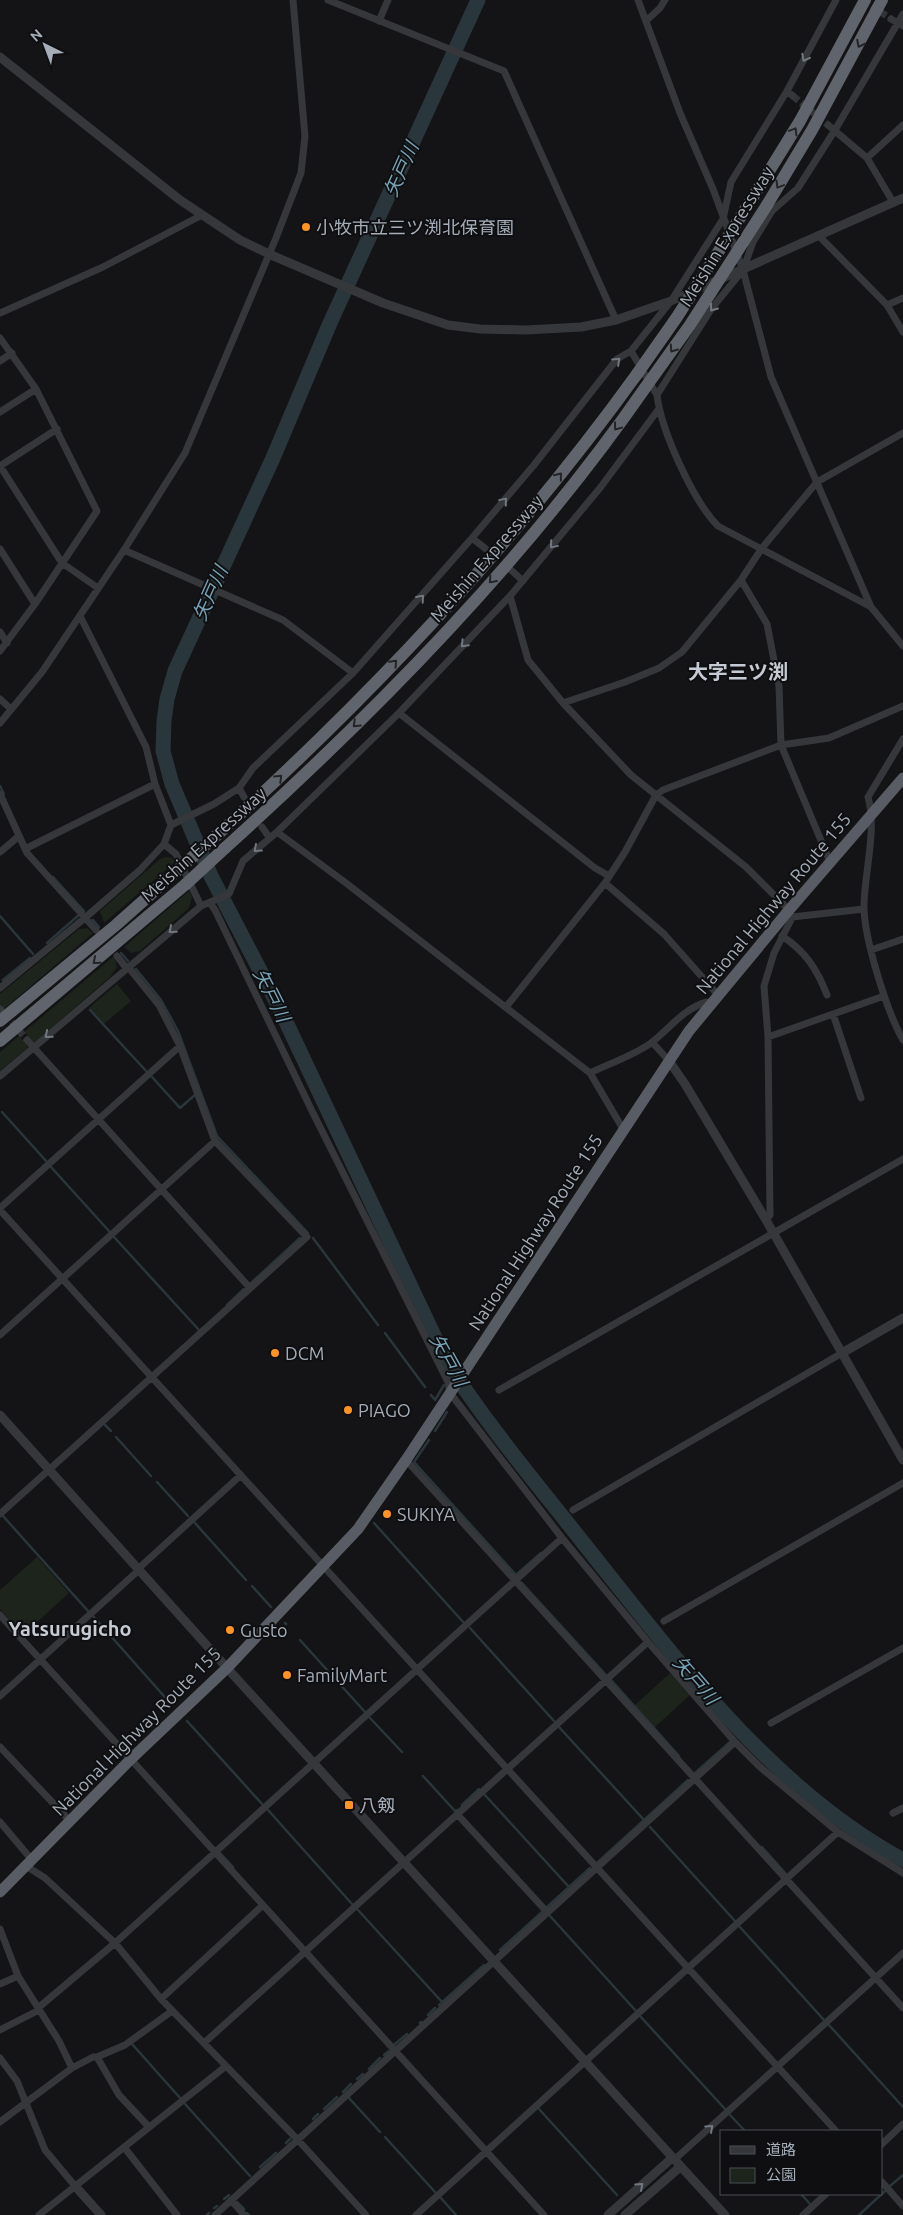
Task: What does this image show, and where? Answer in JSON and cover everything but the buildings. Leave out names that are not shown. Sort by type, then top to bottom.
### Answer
[{"type":"highway","name":"Meishin Expressway","points":[[0,1014],[116,925],[218,835],[357,703],[446,608],[516,529],[570,463],[677,317],[800,121],[865,0]]},
{"type":"highway","name":"Meishin Expressway","points":[[0,1041],[186,884],[368,713],[458,618],[651,392],[690,325],[767,205],[812,130],[882,0]]},
{"type":"highway","name":"National Highway Route 155","points":[[0,1892],[131,1759],[226,1668],[358,1529],[406,1460],[689,1031],[790,914],[830,862],[903,778]]},
{"type":"street","points":[[0,723],[42,672],[186,453],[269,254],[301,173],[305,136],[294,0]]},
{"type":"street","points":[[328,0],[504,71],[616,320]]},
{"type":"street","points":[[379,21],[388,0]]},
{"type":"street","points":[[638,0],[743,270],[772,377],[871,607],[903,646]]},
{"type":"street","points":[[646,21],[660,8],[665,0]]},
{"type":"street","points":[[0,988],[140,870],[164,844],[172,824],[191,813],[214,804],[239,788],[253,768],[353,673],[534,465],[617,359],[632,351],[671,301],[723,219],[731,182],[787,91],[836,0]]},
{"type":"street","points":[[651,392],[712,308],[743,270],[753,242],[772,211],[798,188],[901,25],[903,14]]},
{"type":"street","points":[[891,19],[901,25]]},
{"type":"street","points":[[0,57],[202,215],[240,240],[335,283],[423,318],[448,325],[480,329],[526,330],[572,327],[616,320],[671,301],[903,198]]},
{"type":"street","points":[[787,91],[793,96]]},
{"type":"street","points":[[828,125],[867,158],[893,202]]},
{"type":"street","points":[[867,158],[903,125]]},
{"type":"street","points":[[0,313],[103,267],[202,215]]},
{"type":"street","points":[[818,235],[887,305],[903,332]]},
{"type":"street","points":[[887,305],[903,298]]},
{"type":"street","points":[[0,338],[36,388],[97,510],[35,604],[0,651]]},
{"type":"street","points":[[632,351],[691,488],[707,514],[718,526],[871,607]]},
{"type":"street","points":[[0,360],[12,353]]},
{"type":"street","points":[[0,412],[36,388]]},
{"type":"street","points":[[0,1076],[201,906],[229,894],[243,861],[277,832],[399,713],[524,581],[600,488],[658,410]]},
{"type":"street","points":[[57,429],[0,466],[62,563],[98,588]]},
{"type":"street","points":[[563,703],[659,668],[682,652],[742,580],[762,548],[817,482],[903,433]]},
{"type":"street","points":[[472,538],[486,549]]},
{"type":"street","points":[[0,549],[35,604]]},
{"type":"street","points":[[124,550],[283,620],[353,673]]},
{"type":"street","points":[[511,570],[524,581]]},
{"type":"street","points":[[742,580],[767,624],[779,686],[781,745],[830,862]]},
{"type":"street","points":[[510,596],[528,660],[563,703],[631,775],[746,867],[790,914]]},
{"type":"street","points":[[80,616],[146,747],[154,784],[172,824]]},
{"type":"street","points":[[0,632],[7,643]]},
{"type":"street","points":[[0,699],[12,709]]},
{"type":"street","points":[[506,1007],[607,879],[625,852],[656,795],[663,790],[781,745],[829,738],[903,706]]},
{"type":"street","points":[[399,713],[595,868],[664,934],[715,999],[702,1003],[676,1020],[652,1042],[590,1073]]},
{"type":"street","points":[[903,739],[868,797],[872,813],[864,909],[871,950],[884,996],[903,1040]]},
{"type":"street","points":[[25,849],[154,784]]},
{"type":"street","points":[[239,788],[244,797]]},
{"type":"street","points":[[0,794],[25,849],[96,930]]},
{"type":"street","points":[[262,827],[269,838]]},
{"type":"street","points":[[277,832],[346,883],[590,1073],[624,1129]]},
{"type":"street","points":[[0,852],[19,836]]},
{"type":"street","points":[[164,844],[176,854],[201,906]]},
{"type":"street","points":[[210,903],[216,910],[313,1113],[451,1391],[562,1538],[648,1642],[735,1742],[760,1767],[838,1832],[903,1873]]},
{"type":"street","points":[[790,914],[864,909]]},
{"type":"street","points":[[766,1220],[770,1215],[768,1037],[764,986],[774,952],[790,914]]},
{"type":"street","points":[[782,936],[796,945],[810,960],[827,995]]},
{"type":"street","points":[[871,950],[903,939]]},
{"type":"street","points":[[0,1514],[307,1237],[215,1141],[180,1046],[159,1005],[117,956]]},
{"type":"street","points":[[768,1037],[884,996]]},
{"type":"street","points":[[833,1014],[861,1098]]},
{"type":"street","points":[[27,1040],[250,1288]]},
{"type":"street","points":[[652,1042],[669,1061],[685,1084],[766,1220],[903,1460]]},
{"type":"street","points":[[180,1046],[0,1209],[835,2130]]},
{"type":"street","points":[[0,1336],[215,1141]]},
{"type":"street","points":[[499,1390],[903,1159]]},
{"type":"street","points":[[573,1510],[903,1318]]},
{"type":"street","points":[[0,1415],[226,1668],[725,2215]]},
{"type":"street","points":[[406,1460],[903,2008]]},
{"type":"street","points":[[0,1696],[241,1475]]},
{"type":"street","points":[[664,1621],[903,1483]]},
{"type":"street","points":[[0,2030],[38,2009],[114,1943],[562,1538]]},
{"type":"street","points":[[0,1615],[544,2215]]},
{"type":"street","points":[[204,2043],[648,1642]]},
{"type":"street","points":[[771,1723],[903,1648]]},
{"type":"street","points":[[215,2215],[735,1742]]},
{"type":"street","points":[[0,1747],[70,1821]]},
{"type":"street","points":[[893,1813],[903,1808]]},
{"type":"street","points":[[457,1814],[547,1912]]},
{"type":"street","points":[[0,1822],[29,1863],[114,1943],[172,2011],[298,2140],[366,2215]]},
{"type":"street","points":[[416,2215],[838,1832]]},
{"type":"street","points":[[161,1999],[263,1905]]},
{"type":"street","points":[[0,1929],[18,1976],[59,2041],[72,2068]]},
{"type":"street","points":[[625,2215],[675,2162],[903,1953]]},
{"type":"street","points":[[0,1984],[18,1976]]},
{"type":"street","points":[[0,2122],[72,2068],[93,2057],[98,2057],[125,2045],[172,2011]]},
{"type":"street","points":[[98,2057],[119,2095],[149,2127]]},
{"type":"street","points":[[0,2058],[17,2080],[45,2150],[101,2215]]},
{"type":"street","points":[[39,2215],[226,2066]]},
{"type":"street","points":[[883,2143],[903,2124]]},
{"type":"street","points":[[124,2147],[177,2215]]},
{"type":"street","points":[[608,2215],[675,2162]]},
{"type":"street","points":[[883,2183],[903,2206]]},
{"type":"street","points":[[802,2215],[825,2195]]},
{"type":"street","points":[[231,2200],[244,2215]]},
{"type":"green space","points":[[172,858],[175,862],[104,923],[100,911],[160,859]]},
{"type":"green space","points":[[189,891],[192,897],[189,908],[140,951],[131,953],[124,947]]},
{"type":"green space","points":[[87,928],[93,933],[4,1009],[0,1005],[0,994],[79,929]]},
{"type":"green space","points":[[114,956],[117,967],[110,977],[33,1042],[24,1032]]},
{"type":"green space","points":[[117,984],[131,1001],[104,1024],[89,1008]]},
{"type":"green space","points":[[19,1036],[27,1045],[27,1048],[0,1071],[0,1052]]},
{"type":"green space","points":[[37,1557],[69,1593],[23,1635],[0,1609],[0,1590]]},
{"type":"green space","points":[[670,1673],[690,1695],[654,1728],[634,1706]]},
{"type":"waterway","name":"矢戸川","points":[[478,0],[330,323],[273,458],[175,671],[167,699],[163,751],[172,784],[211,876],[279,1007],[446,1361],[462,1385],[531,1477],[655,1632],[729,1719],[811,1797],[855,1831],[903,1860]]},
{"type":"waterway","points":[[0,786],[4,794]]},
{"type":"waterway","points":[[53,877],[84,911]]},
{"type":"waterway","points":[[47,943],[80,914]]},
{"type":"waterway","points":[[0,916],[33,954]]},
{"type":"waterway","points":[[93,920],[99,927]]},
{"type":"waterway","points":[[121,953],[128,961]]},
{"type":"waterway","points":[[3,980],[30,958]]},
{"type":"waterway","points":[[136,969],[161,1000],[178,1031],[217,1136],[308,1233]]},
{"type":"waterway","points":[[90,1010],[147,1072]]},
{"type":"waterway","points":[[152,1077],[180,1108],[196,1094]]},
{"type":"waterway","points":[[2,1112],[47,1162]]},
{"type":"waterway","points":[[51,1167],[109,1231]]},
{"type":"waterway","points":[[114,1237],[199,1330]]},
{"type":"waterway","points":[[250,1284],[300,1238]]},
{"type":"waterway","points":[[313,1238],[378,1325]]},
{"type":"waterway","points":[[227,1305],[244,1289]]},
{"type":"waterway","points":[[385,1333],[425,1387]]},
{"type":"waterway","points":[[431,1395],[435,1400],[444,1385]]},
{"type":"waterway","points":[[435,1431],[447,1412]]},
{"type":"waterway","points":[[105,1425],[111,1431]]},
{"type":"waterway","points":[[116,1437],[151,1476]]},
{"type":"waterway","points":[[429,1440],[414,1462],[515,1574]]},
{"type":"waterway","points":[[157,1482],[188,1516]]},
{"type":"waterway","points":[[3,1516],[88,1611]]},
{"type":"waterway","points":[[195,1523],[246,1580]]},
{"type":"waterway","points":[[374,1523],[464,1623]]},
{"type":"waterway","points":[[516,1575],[541,1553]]},
{"type":"waterway","points":[[521,1582],[606,1675]]},
{"type":"waterway","points":[[252,1586],[271,1607]]},
{"type":"waterway","points":[[93,1616],[171,1704]]},
{"type":"waterway","points":[[470,1628],[554,1721]]},
{"type":"waterway","points":[[300,1640],[365,1712]]},
{"type":"waterway","points":[[611,1680],[679,1756]]},
{"type":"waterway","points":[[370,1718],[402,1752]]},
{"type":"waterway","points":[[187,1721],[263,1805]]},
{"type":"waterway","points":[[559,1727],[644,1820]]},
{"type":"waterway","points":[[695,1773],[730,1742]]},
{"type":"waterway","points":[[423,1776],[455,1811],[457,1810]]},
{"type":"waterway","points":[[598,1862],[688,1780]]},
{"type":"waterway","points":[[462,1805],[479,1789]]},
{"type":"waterway","points":[[484,1794],[569,1887]]},
{"type":"waterway","points":[[268,1810],[352,1904]]},
{"type":"waterway","points":[[650,1827],[735,1921]]},
{"type":"waterway","points":[[762,1847],[786,1874]]},
{"type":"waterway","points":[[220,1853],[233,1867]]},
{"type":"waterway","points":[[547,1907],[590,1868]]},
{"type":"waterway","points":[[358,1910],[442,2002]]},
{"type":"waterway","points":[[500,1950],[542,1912]]},
{"type":"waterway","points":[[550,1916],[636,2011]]},
{"type":"waterway","points":[[739,1926],[824,2020]]},
{"type":"waterway","points":[[439,2005],[484,1965]]},
{"type":"waterway","points":[[428,2015],[435,2008]]},
{"type":"waterway","points":[[640,2016],[725,2109]]},
{"type":"waterway","points":[[829,2025],[903,2107]]},
{"type":"waterway","points":[[395,2044],[407,2034]]},
{"type":"waterway","points":[[132,2044],[181,2099]]},
{"type":"waterway","points":[[384,2055],[389,2051]]},
{"type":"waterway","points":[[369,2069],[380,2058]]},
{"type":"waterway","points":[[357,2079],[363,2074]]},
{"type":"waterway","points":[[343,2092],[351,2084]]},
{"type":"waterway","points":[[324,2109],[337,2097]]},
{"type":"waterway","points":[[349,2098],[380,2132]]},
{"type":"waterway","points":[[185,2104],[250,2176]]},
{"type":"waterway","points":[[539,2109],[617,2195]]},
{"type":"waterway","points":[[313,2119],[318,2114]]},
{"type":"waterway","points":[[730,2115],[744,2130]]},
{"type":"waterway","points":[[385,2137],[435,2192]]},
{"type":"waterway","points":[[286,2143],[290,2139]]},
{"type":"waterway","points":[[260,2167],[276,2153]]},
{"type":"waterway","points":[[890,2186],[903,2175]]},
{"type":"waterway","points":[[224,2199],[229,2195]]},
{"type":"waterway","points":[[802,2195],[810,2204]]},
{"type":"waterway","points":[[859,2215],[881,2195]]},
{"type":"waterway","points":[[440,2197],[456,2215]]},
{"type":"waterway","points":[[237,2202],[244,2209]]},
{"type":"tunnel","points":[[863,0],[891,19]]},
{"type":"tunnel","points":[[793,96],[828,125]]},
{"type":"tunnel","points":[[5,1014],[27,1040]]},
{"type":"place","name":"小牧市立三ツ渕北保育園","points":[[306,227]]},
{"type":"place","name":"DCM","points":[[275,1353]]},
{"type":"place","name":"PIAGO","points":[[348,1410]]},
{"type":"place","name":"SUKIYA","points":[[387,1514]]},
{"type":"place","name":"Gusto","points":[[230,1630]]},
{"type":"place","name":"FamilyMart","points":[[287,1675]]},
{"type":"place","name":"八剱","points":[[349,1805]]},
{"type":"district","name":"大字三ツ渕","points":[[738,671]]},
{"type":"district","name":"Yatsurugicho","points":[[70,1628]]}]
